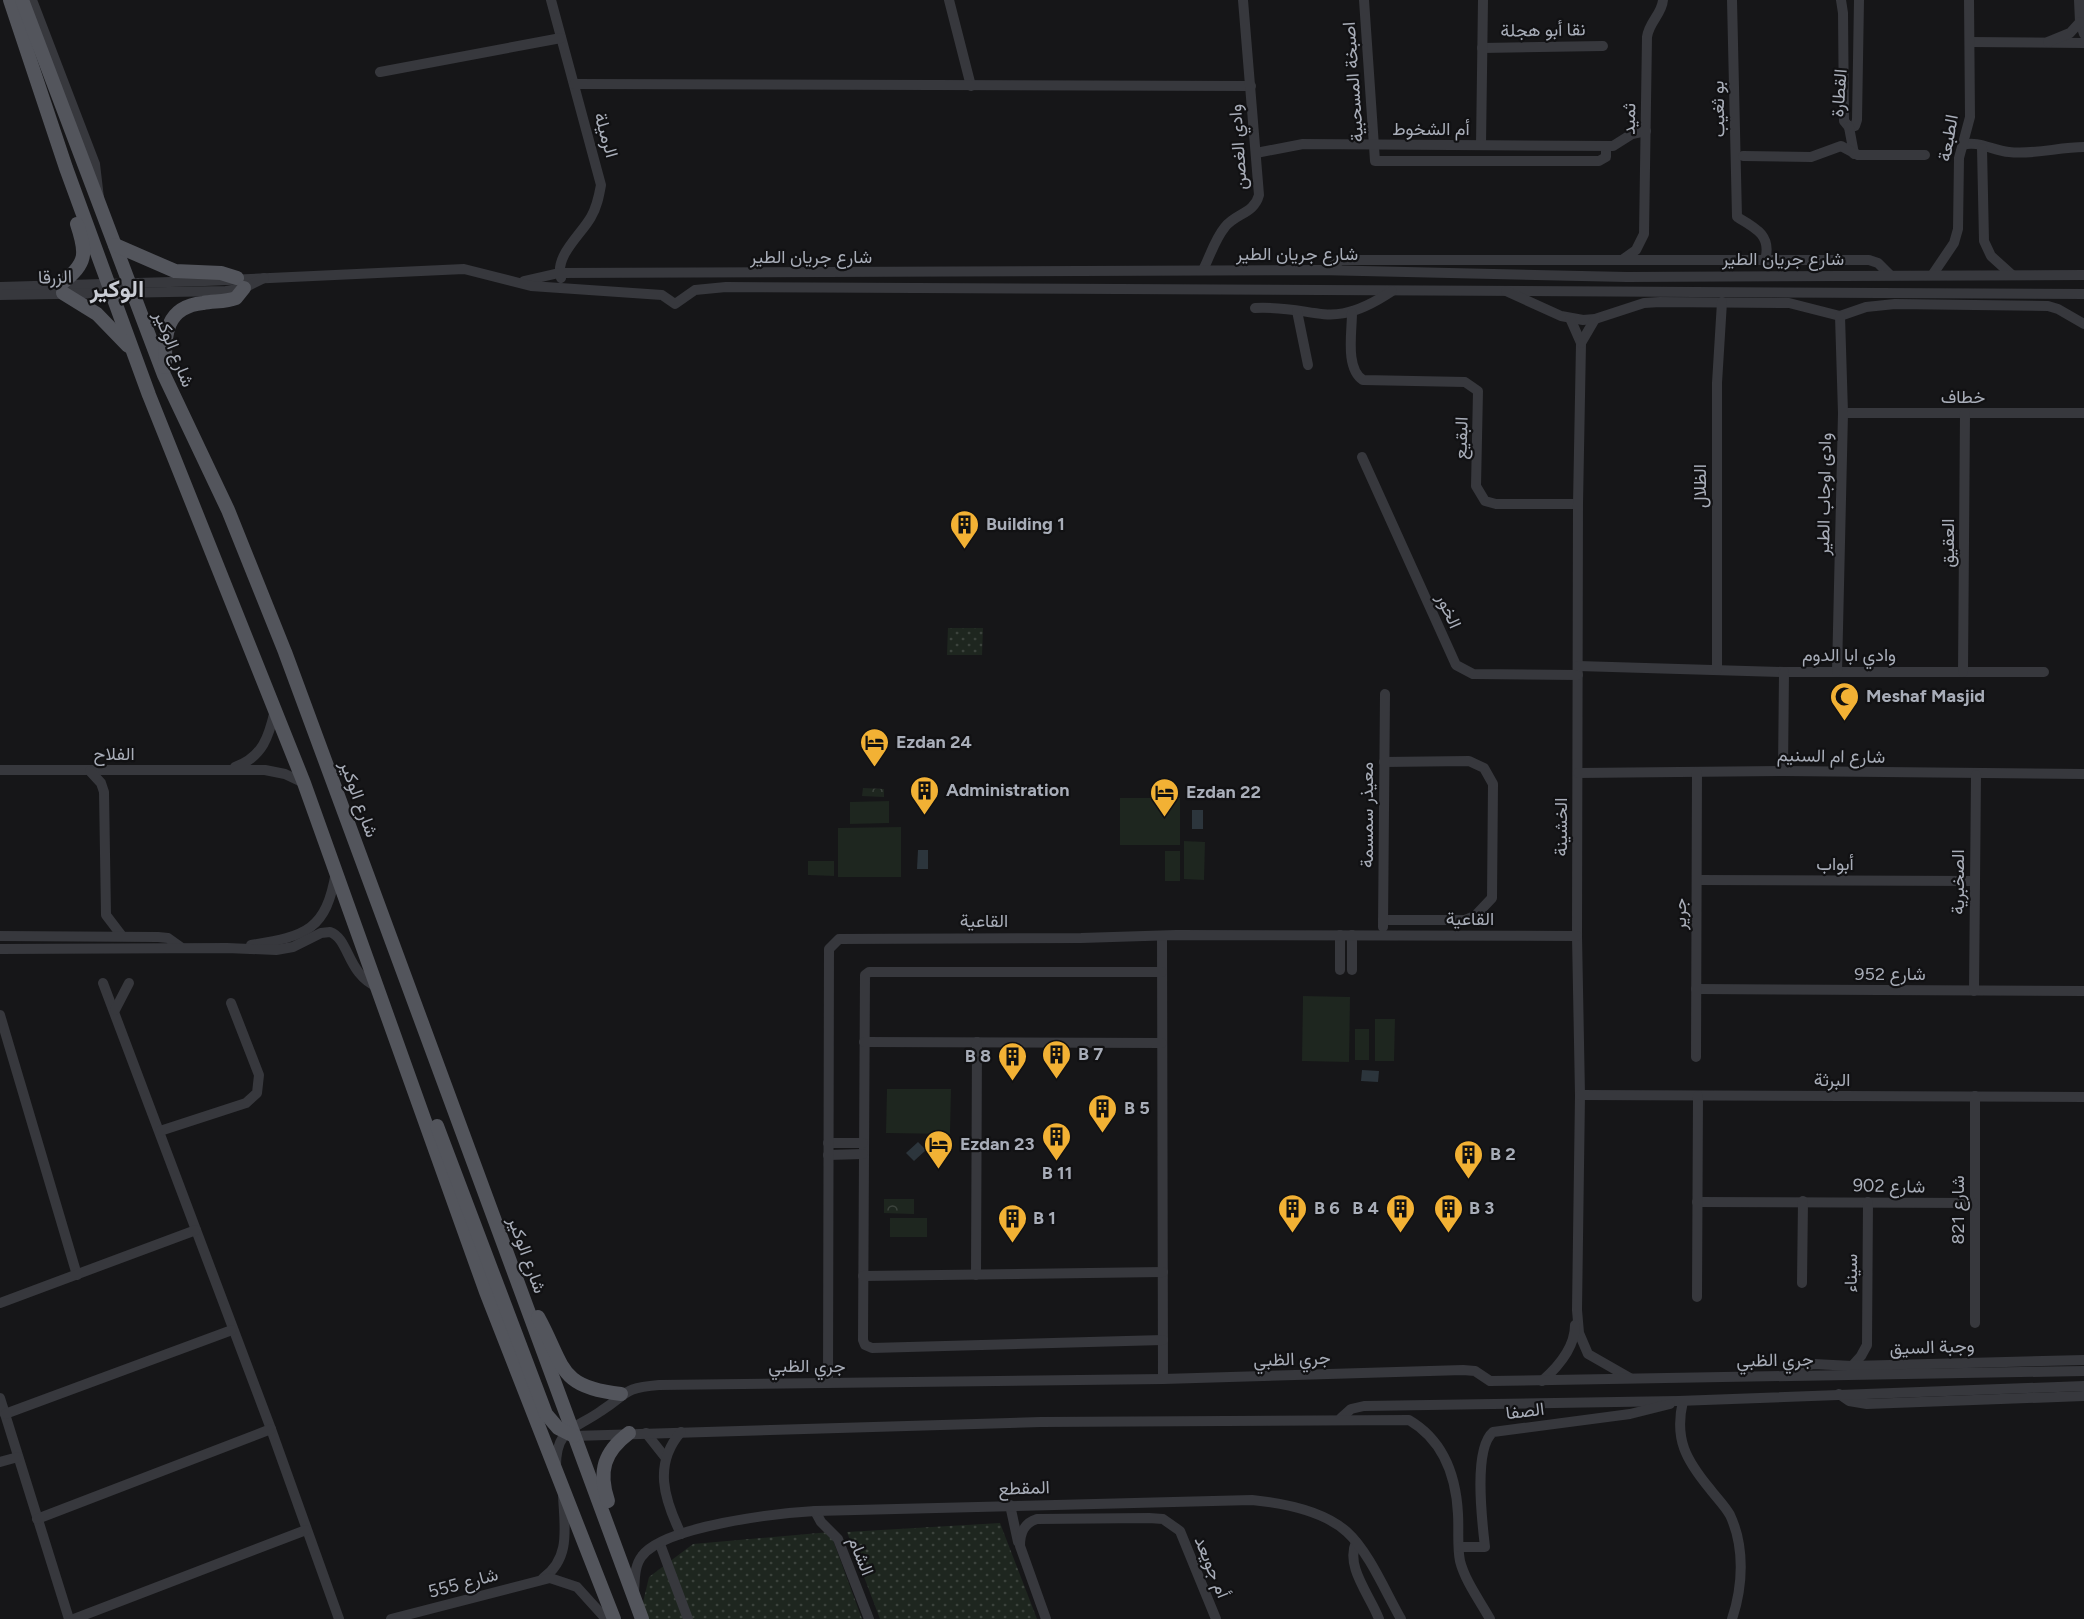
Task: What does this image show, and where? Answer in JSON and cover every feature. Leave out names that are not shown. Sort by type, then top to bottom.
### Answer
[{"type":"main road","name":"شارع الوكير","points":[[10,0],[64,162],[120,287],[228,510],[285,652],[526,1306],[570,1432],[611,1532],[642,1619]]},
{"type":"main road","name":"شارع الوكير","points":[[22,0],[115,245],[120,287],[132,349],[304,783],[486,1292],[560,1488],[614,1619]]},
{"type":"main road","points":[[64,162],[63,183],[84,251],[81,265],[63,288],[97,314],[132,349]]},
{"type":"main road","points":[[115,245],[175,271],[221,273],[241,283],[236,298],[191,305],[171,319],[165,338],[164,375]]},
{"type":"main road","points":[[414,1086],[429,1107],[438,1129],[546,1414],[570,1432]]},
{"type":"main road","points":[[526,1306],[536,1314],[562,1367],[571,1377],[589,1390],[621,1394]]},
{"type":"main road","points":[[611,1532],[613,1517],[602,1482],[602,1469],[610,1449],[629,1433]]},
{"type":"street","points":[[32,0],[95,164],[99,180],[99,205]]},
{"type":"street","name":"الرميلة","points":[[551,0],[601,185],[596,208],[561,262],[559,273]]},
{"type":"street","points":[[949,0],[971,86]]},
{"type":"street","name":"وادي الغصن","points":[[1203,270],[1223,230],[1232,220],[1251,210],[1258,200],[1243,0]]},
{"type":"street","name":"اصبخة المسحبية","points":[[1364,0],[1375,161]]},
{"type":"street","points":[[1481,145],[1482,0]]},
{"type":"street","name":"ثميد","points":[[1641,243],[1645,226],[1648,32],[1666,0]]},
{"type":"street","name":"بو ثغيب","points":[[1732,0],[1737,217],[1760,231],[1766,239],[1768,250],[1765,261]]},
{"type":"street","name":"القطارة","points":[[1841,0],[1844,121],[1850,127],[1855,126],[1857,120],[1859,0]]},
{"type":"street","name":"الطبعة","points":[[1933,274],[1957,236],[1959,158],[1970,117],[1969,0]]},
{"type":"street","points":[[2079,0],[2080,22],[2084,34]]},
{"type":"street","points":[[2047,44],[2053,39],[2070,33],[2080,22]]},
{"type":"street","points":[[380,72],[561,38]]},
{"type":"street","points":[[1970,42],[2084,43]]},
{"type":"street","name":"نقا أبو هجلة","points":[[1482,48],[1604,46]]},
{"type":"street","points":[[574,84],[1251,86]]},
{"type":"street","points":[[1850,127],[1854,154]]},
{"type":"street","name":"أم الشخوط","points":[[1256,153],[1298,145],[1606,146],[1617,145],[1632,134],[1646,131]]},
{"type":"street","points":[[1963,145],[1974,143],[1982,148],[2007,152],[2084,147]]},
{"type":"street","points":[[1515,146],[1515,161]]},
{"type":"street","name":"أم الشخوط","points":[[1375,161],[1602,161],[1606,157],[1606,146]]},
{"type":"street","points":[[1743,156],[1811,157],[1841,146],[1854,154],[1925,155]]},
{"type":"street","points":[[1580,147],[1580,161]]},
{"type":"street","name":"الطبعة","points":[[1982,148],[1984,241],[1991,256],[2012,275]]},
{"type":"street","points":[[1984,165],[2007,152]]},
{"type":"street","points":[[1622,261],[1641,243],[1652,261]]},
{"type":"street","points":[[1327,270],[1341,261],[1869,261],[1878,263],[1890,275]]},
{"type":"street","points":[[1440,261],[1440,273]]},
{"type":"street","name":"شارع جريان الطير","points":[[120,287],[241,283],[268,276],[464,269],[512,282],[662,295],[675,303],[695,290],[726,287],[2084,294]]},
{"type":"street","name":"شارع جريان الطير","points":[[512,282],[559,273],[1203,270],[1327,270],[1627,277],[2084,275]]},
{"type":"street","points":[[559,273],[567,287]]},
{"type":"street","points":[[682,274],[686,288],[684,298]]},
{"type":"street","points":[[1967,294],[1968,275]]},
{"type":"street","name":"الزرقا","points":[[0,287],[120,287]]},
{"type":"street","name":"الزرقا","points":[[0,295],[63,288]]},
{"type":"street","points":[[1255,308],[1327,316],[1352,313],[1394,290]]},
{"type":"street","name":"شارع جريان الطير","points":[[1503,290],[1570,318],[1595,319],[1651,302],[1798,304],[1840,316]]},
{"type":"street","name":"الظلال","points":[[1716,670],[1717,383],[1722,302]]},
{"type":"street","points":[[1840,316],[1866,308],[1895,304],[2048,306],[2084,324]]},
{"type":"street","points":[[1297,311],[1308,364]]},
{"type":"street","name":"البقيع","points":[[1352,313],[1353,368],[1359,377],[1369,382],[1470,384],[1479,395],[1476,486],[1485,501],[1496,504],[1578,504]]},
{"type":"street","name":"وادى اوجاب الطير","points":[[1837,672],[1843,413],[1840,316]]},
{"type":"street","name":"الخشينة","points":[[1570,318],[1581,344],[1578,504],[1577,936],[1580,1095],[1577,1333]]},
{"type":"street","name":"الخشينة","points":[[1581,344],[1595,319]]},
{"type":"street","name":"خطاف","points":[[1843,413],[2084,413]]},
{"type":"street","name":"العقيق","points":[[1964,672],[1965,413]]},
{"type":"street","name":"الخور","points":[[1362,457],[1456,665],[1473,674],[1655,670]]},
{"type":"street","name":"وادي ابا الدوم","points":[[1655,670],[2044,672]]},
{"type":"street","points":[[1783,771],[1784,672]]},
{"type":"street","name":"معيذر سمسمة","points":[[1383,936],[1385,694]]},
{"type":"street","name":"الفلاح","points":[[228,769],[251,760],[263,747],[270,732],[275,709]]},
{"type":"street","points":[[1383,920],[1465,920],[1475,916],[1492,898],[1492,784],[1484,768],[1469,761],[1384,762]]},
{"type":"street","name":"الفلاح","points":[[0,770],[228,769],[275,771],[304,783]]},
{"type":"street","points":[[90,771],[101,783],[104,792],[106,915],[122,936]]},
{"type":"street","name":"شارع ام السنيم","points":[[1578,773],[1783,771],[1976,775],[2084,774]]},
{"type":"street","name":"جرير","points":[[1696,1057],[1697,772]]},
{"type":"street","name":"الصخبرية","points":[[1974,991],[1976,775]]},
{"type":"street","points":[[227,948],[276,940],[313,925],[328,907],[336,870]]},
{"type":"street","name":"أبواب","points":[[1697,880],[1974,880]]},
{"type":"street","points":[[90,936],[106,915]]},
{"type":"street","points":[[4,949],[227,948],[276,950],[302,944],[321,933],[333,933],[342,940],[355,970],[379,988]]},
{"type":"street","points":[[1340,935],[1340,970]]},
{"type":"street","name":"القاعية","points":[[828,1383],[829,949],[839,939],[1340,935],[1577,936]]},
{"type":"street","points":[[1352,935],[1352,970]]},
{"type":"street","points":[[0,936],[168,938],[183,948]]},
{"type":"street","points":[[4,949],[26,936]]},
{"type":"street","points":[[1162,936],[1163,1379]]},
{"type":"street","points":[[1162,972],[869,972],[864,977],[863,1340],[869,1348],[1163,1340]]},
{"type":"street","points":[[103,983],[271,1429],[339,1619]]},
{"type":"street","points":[[115,1010],[129,983]]},
{"type":"street","name":"شارع 952","points":[[1696,989],[2084,991]]},
{"type":"street","points":[[160,1131],[246,1103],[257,1093],[259,1076],[231,1004]]},
{"type":"street","points":[[0,1015],[77,1275]]},
{"type":"street","points":[[864,1042],[1162,1043]]},
{"type":"street","points":[[976,1275],[977,1042]]},
{"type":"street","name":"البرثة","points":[[1580,1095],[2084,1097]]},
{"type":"street","points":[[1697,1297],[1698,1096]]},
{"type":"street","name":"شارع 821","points":[[1975,1096],[1975,1323]]},
{"type":"street","points":[[828,1143],[864,1149]]},
{"type":"street","points":[[828,1155],[864,1149]]},
{"type":"street","points":[[1802,1283],[1803,1201]]},
{"type":"street","name":"شارع 902","points":[[1697,1202],[1974,1203]]},
{"type":"street","name":"سيناء","points":[[1867,1345],[1868,1202]]},
{"type":"street","points":[[0,1303],[196,1230]]},
{"type":"street","points":[[863,1276],[1163,1272]]},
{"type":"street","points":[[5,1414],[232,1330]]},
{"type":"street","points":[[1577,1333],[1593,1359],[1633,1379]]},
{"type":"street","points":[[1542,1381],[1564,1356],[1577,1333]]},
{"type":"street","points":[[1867,1345],[1881,1365]]},
{"type":"street","points":[[1852,1366],[1862,1356],[1867,1345]]},
{"type":"street","points":[[1969,1374],[1989,1361]]},
{"type":"street","name":"وجبة السيق","points":[[1784,1376],[1794,1369],[1814,1364],[1852,1366],[1989,1361],[2084,1362]]},
{"type":"street","name":"جري الظبي","points":[[570,1432],[605,1409],[621,1394],[634,1388],[659,1385],[1163,1379],[1469,1370],[1481,1374],[1490,1381],[1542,1381],[1969,1374],[2084,1362]]},
{"type":"street","name":"جري الظبي","points":[[1341,1418],[1351,1409],[1364,1406],[1680,1401],[2084,1386]]},
{"type":"street","points":[[1839,1394],[1850,1401],[1867,1404],[2084,1396]]},
{"type":"street","points":[[0,1398],[69,1619]]},
{"type":"street","points":[[1680,1401],[1678,1430],[1683,1446],[1700,1477],[1730,1515],[1737,1542],[1742,1574],[1739,1597],[1732,1619]]},
{"type":"street","name":"الصفا","points":[[1459,1547],[1485,1547],[1481,1459],[1485,1440],[1493,1432],[1630,1414],[1653,1410],[1680,1401]]},
{"type":"street","name":"جري الظبي","points":[[570,1432],[646,1433],[1341,1418],[1409,1420],[1424,1429],[1438,1446],[1452,1474],[1458,1512],[1459,1547]]},
{"type":"street","points":[[37,1519],[271,1429]]},
{"type":"street","points":[[543,1578],[555,1568],[564,1549],[557,1449],[570,1432]]},
{"type":"street","points":[[681,1432],[665,1457],[667,1497],[681,1534]]},
{"type":"street","points":[[646,1433],[665,1457]]},
{"type":"street","points":[[0,1462],[18,1457]]},
{"type":"street","name":"المقطع","points":[[633,1595],[640,1559],[645,1552],[681,1534],[739,1520],[815,1510],[1251,1500],[1270,1502],[1324,1518],[1342,1528],[1356,1542],[1401,1619]]},
{"type":"street","points":[[1010,1505],[1012,1525],[1046,1619]]},
{"type":"street","name":"الشام","points":[[815,1510],[820,1522],[837,1539],[869,1619]]},
{"type":"street","name":"أم جويعد","points":[[1020,1546],[1024,1528],[1037,1519],[1162,1519],[1180,1531],[1216,1619]]},
{"type":"street","points":[[74,1619],[306,1530]]},
{"type":"street","points":[[1356,1542],[1352,1552],[1354,1568],[1378,1619]]},
{"type":"street","points":[[660,1544],[688,1619]]},
{"type":"street","points":[[1459,1547],[1462,1568],[1490,1619]]},
{"type":"street","name":"شارع 555","points":[[391,1619],[543,1578],[558,1579],[577,1587],[606,1619]]},
{"type":"street","points":[[441,1606],[445,1619]]},
{"type":"green space","points":[[948,628],[983,628],[982,655],[947,655]]},
{"type":"green space","points":[[863,788],[884,789],[884,797],[862,796]]},
{"type":"green space","points":[[1120,798],[1180,798],[1180,845],[1120,845]]},
{"type":"green space","points":[[889,801],[889,823],[850,824],[850,802]]},
{"type":"green space","points":[[901,827],[901,877],[838,877],[838,828]]},
{"type":"green space","points":[[1184,841],[1205,842],[1204,880],[1184,879]]},
{"type":"green space","points":[[1165,851],[1180,851],[1180,881],[1165,881]]},
{"type":"green space","points":[[808,861],[834,861],[834,876],[808,875]]},
{"type":"green space","points":[[1303,996],[1350,997],[1349,1062],[1302,1061]]},
{"type":"green space","points":[[1375,1019],[1395,1019],[1394,1061],[1375,1061]]},
{"type":"green space","points":[[1355,1029],[1369,1029],[1369,1060],[1355,1060]]},
{"type":"green space","points":[[887,1089],[951,1089],[950,1134],[886,1133]]},
{"type":"green space","points":[[884,1199],[914,1199],[914,1214],[884,1213]]},
{"type":"green space","points":[[890,1218],[927,1218],[927,1237],[890,1237]]},
{"type":"green space","points":[[1000,1523],[1037,1619],[880,1619],[847,1532]]},
{"type":"green space","points":[[830,1532],[862,1619],[645,1619],[641,1611],[649,1577],[693,1544]]},
{"type":"shaded area","points":[[1192,810],[1203,810],[1203,829],[1192,829]]},
{"type":"shaded area","points":[[918,850],[928,850],[928,869],[917,869]]},
{"type":"shaded area","points":[[1362,1070],[1379,1071],[1378,1082],[1361,1081]]},
{"type":"shaded area","points":[[918,1142],[926,1150],[914,1161],[906,1153]]},
{"type":"place","name":"Building 1","points":[[965,550]]},
{"type":"place","name":"Meshaf Masjid","points":[[1845,722]]},
{"type":"place","name":"Ezdan 24","points":[[875,768]]},
{"type":"place","name":"Administration","points":[[925,816]]},
{"type":"place","name":"Ezdan 22","points":[[1165,818]]},
{"type":"place","name":"B 7","points":[[1057,1080]]},
{"type":"place","name":"B 8","points":[[1012,1082]]},
{"type":"place","name":"B 5","points":[[1103,1134]]},
{"type":"place","name":"B 11","points":[[1057,1162]]},
{"type":"place","name":"Ezdan 23","points":[[939,1170]]},
{"type":"place","name":"B 2","points":[[1469,1180]]},
{"type":"place","name":"B 6","points":[[1293,1234]]},
{"type":"place","name":"B 4","points":[[1400,1234]]},
{"type":"place","name":"B 3","points":[[1448,1234]]},
{"type":"place","name":"B 1","points":[[1012,1244]]},
{"type":"district","name":"الوكير","points":[[117,288]]}]
